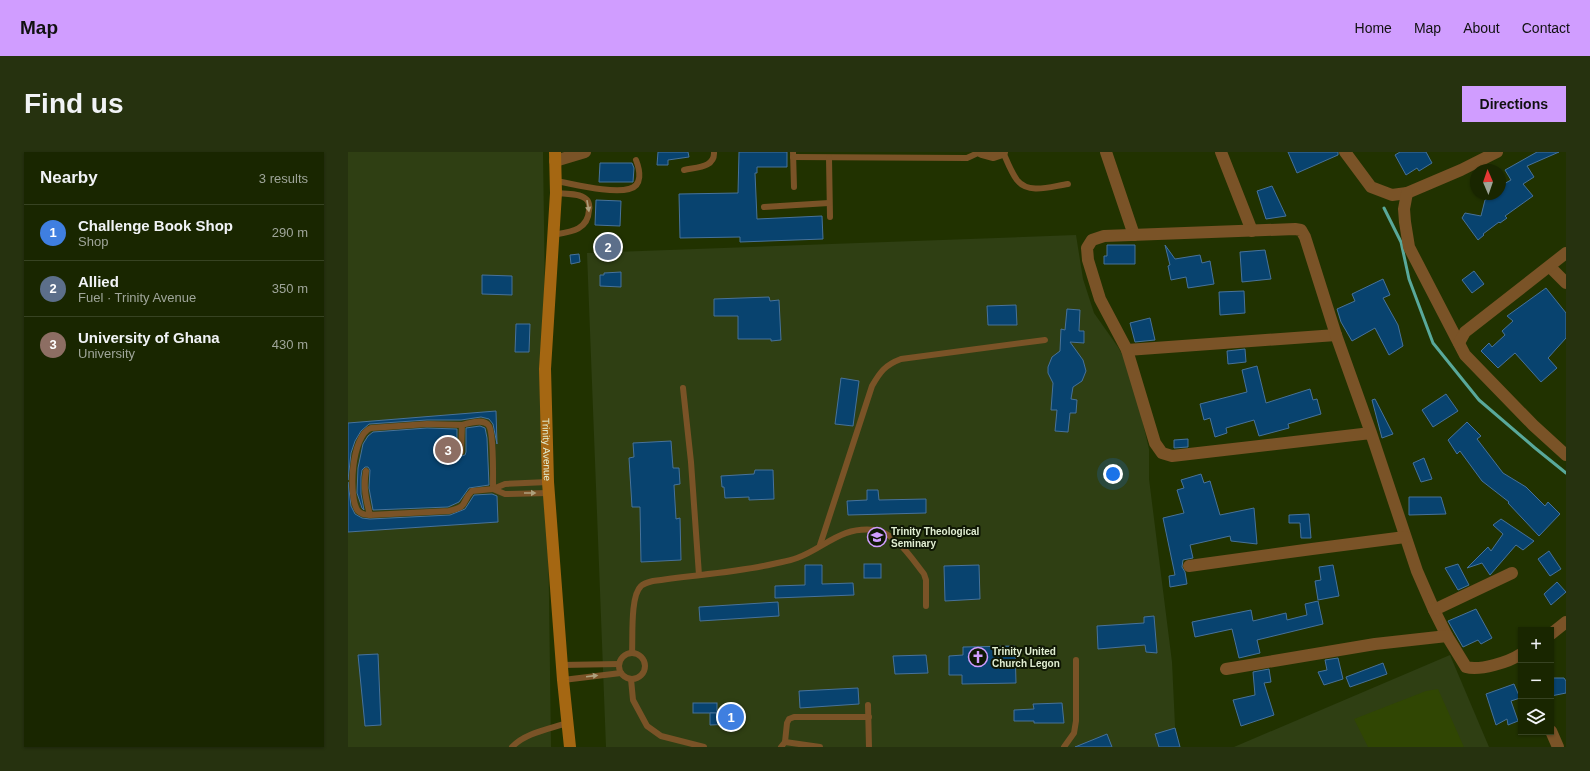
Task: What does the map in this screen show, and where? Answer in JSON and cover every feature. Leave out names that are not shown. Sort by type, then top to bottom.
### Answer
[{"type":"street","points":[[555,156],[585,152]]},
{"type":"street","points":[[981,152],[993,155],[1002,152]]},
{"type":"street","points":[[1106,152],[1134,235]]},
{"type":"street","points":[[1221,152],[1252,231]]},
{"type":"street","points":[[1345,152],[1371,187],[1392,194],[1407,193],[1491,154]]},
{"type":"street","name":"Trinity Avenue","points":[[555,156],[556,187],[545,369],[548,488],[562,680],[570,747]]},
{"type":"street","points":[[1407,193],[1404,209],[1410,247],[1465,355],[1533,425],[1566,456]]},
{"type":"street","points":[[1371,433],[1172,456],[1162,453],[1155,443],[1127,350],[1100,299],[1088,260],[1088,248],[1092,240],[1104,236],[1294,229],[1301,230],[1371,433],[1417,572],[1447,636],[1466,667],[1474,669],[1484,668],[1518,658]]},
{"type":"street","points":[[1459,343],[1465,332],[1566,253]]},
{"type":"street","points":[[1550,267],[1566,283]]},
{"type":"street","points":[[1127,350],[1336,335]]},
{"type":"street","points":[[1189,566],[1405,538]]},
{"type":"street","points":[[1434,610],[1512,573]]},
{"type":"street","points":[[1554,632],[1566,622]]},
{"type":"street","points":[[1226,670],[1375,644],[1447,636]]},
{"type":"street","points":[[1553,735],[1558,747]]},
{"type":"lane","points":[[684,170],[707,165],[712,162],[714,152]]},
{"type":"lane","points":[[794,187],[793,155],[829,158],[967,158],[981,152]]},
{"type":"lane","points":[[1002,152],[1018,180],[1024,186],[1041,189],[1068,184]]},
{"type":"lane","points":[[829,158],[830,217]]},
{"type":"lane","points":[[556,187],[611,190],[630,189],[636,185],[640,177],[636,160]]},
{"type":"lane","points":[[552,235],[578,230],[588,220],[589,210],[589,204],[586,199],[556,187]]},
{"type":"lane","points":[[764,206],[829,202]]},
{"type":"lane","points":[[820,545],[872,386],[880,373],[889,364],[901,359],[1045,340]]},
{"type":"lane","points":[[683,388],[691,462],[699,575]]},
{"type":"lane","points":[[493,489],[490,427],[480,422],[462,425],[427,424],[368,429],[360,438],[354,452],[352,488],[354,503],[359,513],[370,515],[454,510],[464,505],[472,491],[493,489],[505,484],[548,488]]},
{"type":"lane","points":[[461,452],[462,425]]},
{"type":"lane","points":[[366,471],[364,494],[370,515]]},
{"type":"lane","points":[[493,489],[505,494],[548,488]]},
{"type":"lane","points":[[632,653],[634,606],[637,592],[641,586],[653,581],[755,568],[797,558],[842,534],[857,530],[876,530],[890,536],[900,546],[924,574],[926,580],[926,606]]},
{"type":"lane","points":[[632,653],[638,655],[643,660],[644,665],[640,676],[631,679],[621,673],[619,664],[621,658],[626,654],[632,653]]},
{"type":"lane","points":[[1064,747],[1074,733],[1076,721],[1076,660]]},
{"type":"lane","points":[[562,666],[619,664]]},
{"type":"lane","points":[[562,680],[621,673]]},
{"type":"lane","points":[[631,679],[633,700],[647,726],[661,736],[704,747]]},
{"type":"lane","points":[[868,705],[869,747]]},
{"type":"lane","points":[[820,747],[783,744],[789,719],[794,717],[869,717]]},
{"type":"lane","points":[[512,747],[534,734],[567,723]]},
{"type":"shaded area","points":[[348,152],[543,152],[551,747],[348,747]]},
{"type":"shaded area","name":"Trinity Theological Seminary","points":[[1076,235],[1083,279],[1094,313],[1118,347],[1130,368],[1149,449],[1149,479],[1172,662],[1176,747],[606,747],[587,253]]},
{"type":"shaded area","points":[[1450,655],[1489,747],[1234,747]]},
{"type":"shaded area","points":[[1438,689],[1464,747],[1368,747],[1354,719],[1426,691]]},
{"type":"building","points":[[658,152],[688,152],[689,157],[668,160],[668,165],[657,165]]},
{"type":"building","points":[[739,152],[787,152],[787,167],[757,167],[757,173],[755,173],[757,219],[822,216],[823,239],[740,242],[740,237],[680,238],[679,194],[738,193]]},
{"type":"building","points":[[1288,152],[1338,152],[1338,155],[1297,173]]},
{"type":"building","points":[[1400,152],[1426,152],[1432,163],[1419,171],[1417,168],[1406,175],[1395,155]]},
{"type":"building","points":[[1537,152],[1559,152],[1527,166],[1534,177],[1523,184],[1533,196],[1505,216],[1507,218],[1483,234],[1484,235],[1478,240],[1462,218],[1465,213],[1481,216],[1485,200],[1506,200],[1506,183],[1511,180],[1506,169]]},
{"type":"building","points":[[600,163],[632,163],[634,168],[633,182],[599,182]]},
{"type":"building","points":[[1272,186],[1286,216],[1266,219],[1257,191]]},
{"type":"building","points":[[596,200],[621,201],[620,226],[595,225]]},
{"type":"building","points":[[1107,245],[1135,245],[1135,264],[1104,264],[1104,256],[1107,256]]},
{"type":"building","points":[[1165,245],[1175,259],[1200,255],[1202,263],[1210,261],[1214,284],[1188,288],[1186,277],[1171,280],[1168,266],[1170,265]]},
{"type":"building","points":[[1265,250],[1271,279],[1242,282],[1240,252]]},
{"type":"building","points":[[579,254],[580,262],[571,264],[570,255]]},
{"type":"building","points":[[1474,271],[1484,284],[1472,293],[1462,280]]},
{"type":"building","points":[[621,272],[621,287],[600,286],[600,275],[604,275],[604,273]]},
{"type":"building","points":[[482,275],[512,276],[512,295],[482,294]]},
{"type":"building","points":[[1383,279],[1390,295],[1383,298],[1398,325],[1403,346],[1389,355],[1375,328],[1352,341],[1341,322],[1337,309],[1355,301],[1352,294]]},
{"type":"building","points":[[1546,288],[1566,313],[1566,338],[1548,358],[1557,368],[1541,382],[1515,353],[1498,368],[1481,351],[1489,343],[1492,347],[1505,335],[1502,331],[1513,321],[1507,316]]},
{"type":"building","points":[[1244,291],[1245,313],[1220,315],[1219,292]]},
{"type":"building","points":[[769,297],[770,301],[779,300],[781,340],[771,341],[771,339],[738,339],[738,316],[714,316],[714,299]]},
{"type":"building","points":[[1016,305],[1017,325],[988,325],[987,306]]},
{"type":"building","points":[[1067,309],[1080,310],[1079,331],[1084,331],[1084,343],[1070,342],[1083,360],[1086,371],[1082,381],[1073,387],[1071,399],[1077,400],[1076,413],[1070,413],[1068,432],[1055,431],[1057,410],[1051,410],[1053,383],[1048,373],[1048,367],[1052,357],[1060,351],[1061,329],[1065,330]]},
{"type":"building","points":[[1150,318],[1155,340],[1135,342],[1130,323]]},
{"type":"building","points":[[516,324],[530,324],[529,352],[515,352]]},
{"type":"building","points":[[1245,349],[1246,362],[1228,364],[1227,351]]},
{"type":"building","points":[[1257,366],[1266,403],[1310,389],[1313,400],[1317,399],[1321,414],[1288,424],[1289,428],[1259,436],[1254,420],[1226,428],[1227,433],[1215,437],[1210,418],[1204,420],[1200,404],[1247,392],[1242,370]]},
{"type":"building","points":[[841,378],[859,381],[853,426],[835,424]]},
{"type":"building","points":[[1446,394],[1458,411],[1433,427],[1422,410]]},
{"type":"building","points":[[1375,399],[1393,434],[1382,438],[1372,400]]},
{"type":"building","points":[[496,411],[497,444],[493,424],[489,419],[481,417],[461,420],[427,420],[369,424],[361,431],[355,441],[351,453],[348,480],[348,423]]},
{"type":"building","points":[[1467,422],[1481,436],[1477,439],[1503,473],[1526,487],[1545,506],[1548,502],[1560,514],[1539,536],[1508,503],[1509,502],[1482,481],[1460,451],[1457,454],[1448,440]]},
{"type":"building","points":[[480,426],[485,428],[487,438],[489,485],[469,488],[459,502],[448,507],[373,510],[369,488],[370,470],[368,467],[365,467],[362,470],[361,477],[361,494],[364,510],[362,508],[357,493],[358,468],[363,444],[368,436],[373,432],[427,428],[457,429],[457,452],[458,456],[461,456],[465,455],[466,452],[466,428]]},
{"type":"building","points":[[1188,439],[1188,447],[1174,448],[1174,440]]},
{"type":"building","points":[[671,441],[673,468],[679,468],[680,484],[674,485],[676,519],[680,518],[681,560],[641,562],[640,507],[632,507],[629,458],[634,457],[633,443]]},
{"type":"building","points":[[1424,458],[1432,479],[1421,482],[1413,463]]},
{"type":"building","points":[[755,470],[773,470],[774,499],[749,500],[749,497],[725,498],[721,476],[754,474]]},
{"type":"building","points":[[1201,474],[1204,483],[1210,481],[1220,515],[1254,508],[1257,544],[1231,541],[1230,536],[1190,545],[1193,558],[1183,560],[1182,567],[1185,572],[1187,584],[1170,587],[1169,576],[1175,575],[1163,518],[1184,513],[1177,490],[1184,488],[1181,480]]},
{"type":"building","points":[[348,482],[351,506],[355,514],[362,518],[370,519],[450,515],[465,509],[474,495],[492,494],[497,496],[498,522],[348,532]]},
{"type":"building","points":[[867,490],[878,490],[879,500],[926,499],[926,513],[848,515],[847,501],[867,500]]},
{"type":"building","points":[[1409,497],[1441,497],[1446,514],[1409,515]]},
{"type":"building","points":[[1309,514],[1311,538],[1301,538],[1300,523],[1289,523],[1289,515]]},
{"type":"building","points":[[1501,519],[1534,541],[1523,550],[1516,545],[1490,575],[1482,563],[1467,568],[1488,547],[1491,551],[1503,534],[1493,525]]},
{"type":"building","points":[[1549,551],[1561,569],[1550,576],[1538,559]]},
{"type":"building","points":[[864,564],[881,564],[881,578],[864,578]]},
{"type":"building","points":[[1458,564],[1469,585],[1458,590],[1445,568]]},
{"type":"building","points":[[805,565],[822,565],[822,584],[853,583],[854,595],[775,598],[775,586],[805,585]]},
{"type":"building","points":[[979,565],[980,599],[945,601],[944,566]]},
{"type":"building","points":[[1333,565],[1339,596],[1318,600],[1315,581],[1321,580],[1319,567]]},
{"type":"building","points":[[1557,582],[1566,592],[1551,605],[1544,594]]},
{"type":"building","points":[[1318,601],[1323,624],[1257,640],[1260,653],[1239,658],[1232,629],[1195,637],[1192,622],[1251,610],[1253,621],[1286,613],[1287,620],[1307,615],[1305,604]]},
{"type":"building","points":[[778,602],[779,616],[700,621],[699,607]]},
{"type":"building","points":[[1476,609],[1492,638],[1481,644],[1478,640],[1463,647],[1448,621]]},
{"type":"building","points":[[1154,616],[1157,653],[1146,652],[1145,645],[1098,649],[1097,626],[1144,623],[1144,617]]},
{"type":"building","points":[[1015,646],[1016,683],[962,684],[962,675],[949,675],[949,656],[963,655],[963,647]]},
{"type":"building","points":[[378,654],[381,725],[365,726],[358,655]]},
{"type":"building","points":[[926,655],[928,673],[895,674],[893,656]]},
{"type":"building","points":[[1338,658],[1343,679],[1324,685],[1318,672],[1327,670],[1325,660]]},
{"type":"building","points":[[1383,663],[1387,674],[1350,687],[1346,677]]},
{"type":"building","points":[[1269,669],[1271,682],[1264,683],[1274,715],[1241,726],[1233,700],[1255,695],[1253,672]]},
{"type":"building","points":[[1554,678],[1564,678],[1566,681],[1566,693],[1554,695]]},
{"type":"building","points":[[1514,684],[1518,693],[1518,699],[1511,701],[1518,721],[1508,725],[1507,719],[1496,725],[1486,694]]},
{"type":"building","points":[[858,688],[859,704],[800,708],[799,691]]},
{"type":"building","points":[[693,703],[717,703],[717,713],[693,713]]},
{"type":"building","points":[[1062,703],[1064,723],[1014,721],[1014,710],[1034,709],[1033,704]]},
{"type":"building","points":[[710,713],[733,713],[733,724],[710,725]]},
{"type":"building","points":[[1175,728],[1180,747],[1159,747],[1155,734]]},
{"type":"building","points":[[1107,734],[1112,747],[1075,747]]},
{"type":"waterway","points":[[1384,208],[1401,242],[1409,279],[1433,343],[1479,400],[1566,473]]},
{"type":"place","name":"Allied","points":[[608,247]]},
{"type":"place","name":"University of Ghana","points":[[448,450]]},
{"type":"place","name":"Trinity Theological Seminary","points":[[877,537]]},
{"type":"place","name":"Trinity United Church Legon","points":[[978,657]]},
{"type":"place","name":"Challenge Book Shop","points":[[731,717]]}]
